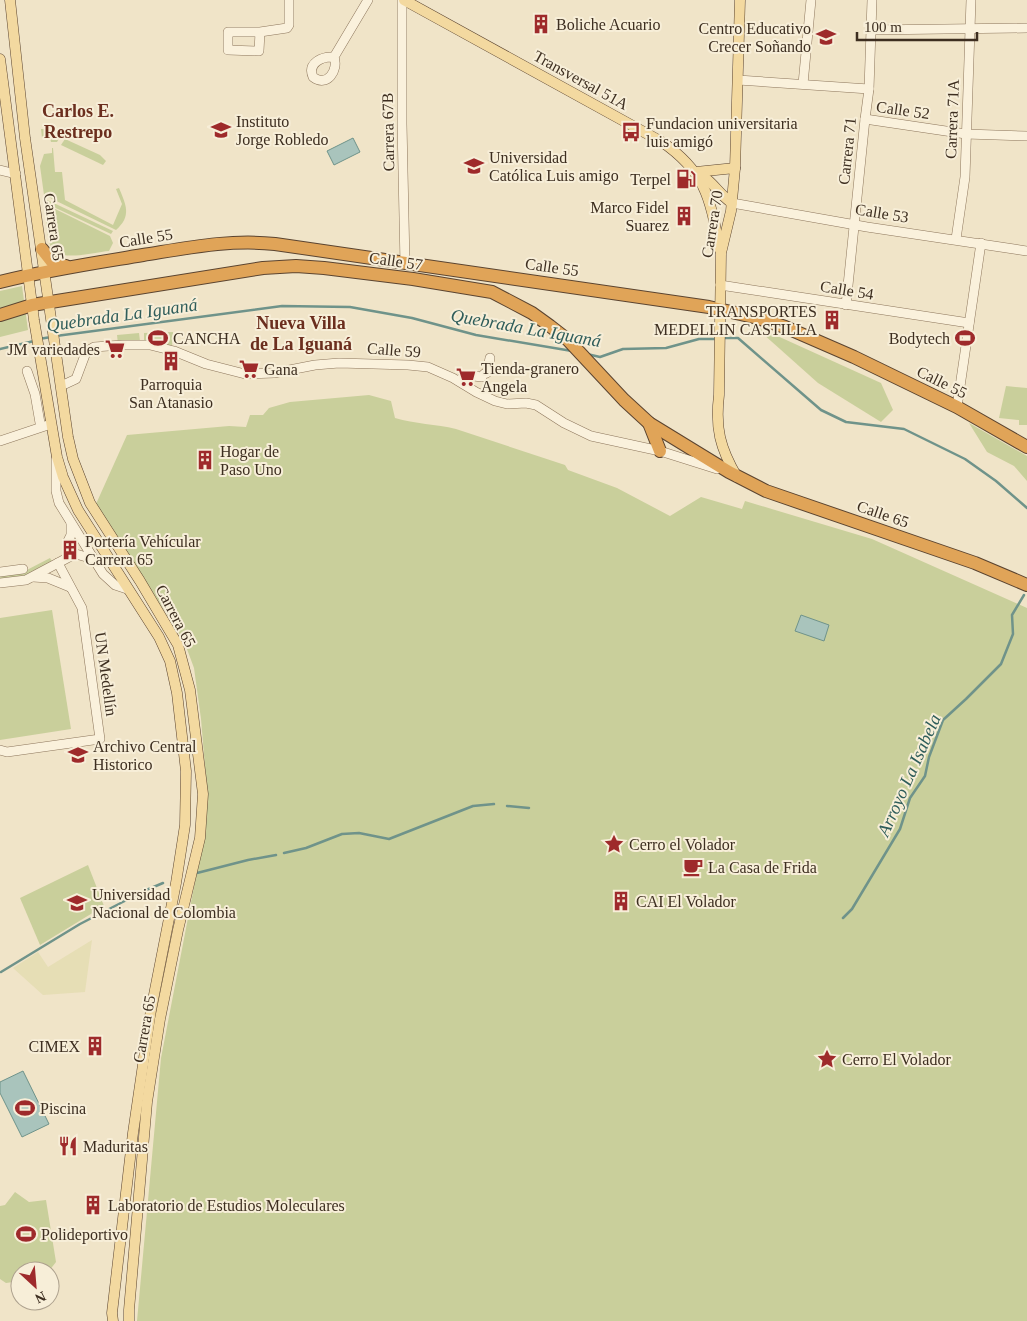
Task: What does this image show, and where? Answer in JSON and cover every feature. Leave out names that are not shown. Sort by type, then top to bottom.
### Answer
[{"type":"highway","name":"Calle 55","points":[[45,272],[217,243],[246,242],[275,244],[626,294],[721,316],[785,327],[854,357],[957,407],[1027,447]]},
{"type":"highway","points":[[42,249],[53,263],[72,266]]},
{"type":"highway","name":"Calle 57","points":[[0,315],[49,303],[263,268],[290,266],[324,268],[413,279],[492,292],[532,313],[556,331],[584,356],[624,400],[649,423],[733,475]]},
{"type":"highway","points":[[0,282],[45,272]]},
{"type":"highway","points":[[492,292],[496,276]]},
{"type":"highway","points":[[649,423],[660,451]]},
{"type":"highway","name":"Calle 65","points":[[733,475],[766,491],[966,560],[1027,585]]},
{"type":"main road","name":"Carrera 65","points":[[10,0],[25,138],[66,422],[74,459],[90,503],[171,631],[182,658],[188,677],[203,794],[200,838],[160,1019],[147,1102],[129,1321]]},
{"type":"main road","points":[[12,12],[16,0]]},
{"type":"main road","name":"Transversal 51A","points":[[403,0],[662,142],[680,154],[695,172],[710,180],[724,198],[732,203]]},
{"type":"main road","name":"Carrera 70","points":[[733,475],[720,438],[717,412],[721,316],[720,253],[732,203],[735,168],[740,0]]},
{"type":"main road","name":"Carrera 65","points":[[0,59],[32,306],[56,456],[78,510],[159,637],[173,670],[186,771],[186,805],[176,883],[152,1010],[133,1133],[112,1314],[113,1321]]},
{"type":"main road","points":[[720,253],[709,198],[695,172],[735,168]]},
{"type":"main road","points":[[45,392],[55,423],[66,422]]},
{"type":"street","points":[[260,32],[287,28],[289,24],[289,0]]},
{"type":"street","points":[[334,57],[368,0]]},
{"type":"street","name":"Carrera 67B","points":[[403,0],[402,124],[405,264]]},
{"type":"street","points":[[804,84],[811,0]]},
{"type":"street","name":"Carrera 71","points":[[846,305],[869,89],[872,0]]},
{"type":"street","name":"Carrera 71A","points":[[956,239],[965,176],[971,0]]},
{"type":"street","points":[[871,30],[1027,28]]},
{"type":"street","name":"Calle 52","points":[[738,80],[869,89]]},
{"type":"street","name":"Calle 52","points":[[865,120],[966,134],[1027,136]]},
{"type":"street","points":[[0,170],[16,174]]},
{"type":"street","name":"Calle 53","points":[[732,203],[1027,251]]},
{"type":"street","points":[[957,407],[981,243]]},
{"type":"street","name":"Calle 54","points":[[720,285],[969,323]]},
{"type":"street","name":"Calle 59","points":[[61,384],[76,379],[85,355],[94,347],[150,345],[174,350],[206,364],[245,374],[274,373],[318,364],[358,363],[428,367],[459,381],[495,401],[507,404],[526,403],[536,405],[554,418],[591,436],[660,451],[733,475]]},
{"type":"street","points":[[459,381],[465,374],[482,377],[484,374],[487,374],[490,358]]},
{"type":"street","points":[[27,372],[35,394],[40,423]]},
{"type":"street","points":[[0,441],[51,424]]},
{"type":"street","points":[[56,456],[57,497],[103,574],[110,581],[127,589]]},
{"type":"street","points":[[68,541],[71,523]]},
{"type":"street","points":[[0,583],[21,581],[32,577],[74,555],[93,559]]},
{"type":"street","points":[[58,562],[70,587]]},
{"type":"street","points":[[0,572],[23,569]]},
{"type":"street","points":[[32,577],[48,578],[70,587]]},
{"type":"street","name":"UN Medellín","points":[[0,750],[7,752],[100,739],[83,615],[79,600],[70,587]]},
{"type":"shaded area","points":[[92,940],[85,992],[43,995],[13,968],[38,952],[48,967]]},
{"type":"green space","points":[[41,129],[60,137],[57,142],[51,142],[50,138],[42,138]]},
{"type":"green space","points":[[65,139],[100,155],[106,161],[103,165],[61,145]]},
{"type":"green space","points":[[52,148],[55,172],[62,172],[65,200],[113,225],[122,204],[116,189],[119,188],[125,205],[126,215],[116,230],[44,195],[40,166],[44,154],[52,153]]},
{"type":"green space","points":[[43,198],[113,231],[111,234],[43,202]]},
{"type":"green space","points":[[45,204],[110,236],[113,243],[109,251],[68,256],[55,252],[51,247],[48,237]]},
{"type":"green space","points":[[22,286],[28,330],[0,337],[0,291]]},
{"type":"green space","points":[[753,325],[881,383],[893,410],[881,422],[818,383]]},
{"type":"green space","name":"CANCHA","points":[[173,332],[172,346],[144,343],[144,333]]},
{"type":"green space","points":[[139,333],[140,341],[118,344],[117,335]]},
{"type":"green space","points":[[1006,386],[1027,388],[1027,425],[1019,425],[1019,420],[999,418]]},
{"type":"green space","name":"Cerro el Volador","points":[[369,395],[391,401],[395,418],[456,429],[565,465],[568,470],[617,488],[670,516],[701,497],[742,509],[745,501],[872,539],[1027,608],[1027,1321],[137,1321],[161,1058],[198,866],[206,779],[194,668],[184,641],[96,504],[127,435],[229,426],[246,427],[250,415],[263,415],[269,408],[290,402]]},
{"type":"green space","points":[[969,423],[1027,456],[1027,481],[1014,466],[987,452]]},
{"type":"green space","points":[[50,558],[53,563],[25,578],[0,581],[0,576],[23,572]]},
{"type":"green space","points":[[52,610],[71,729],[0,740],[0,618]]},
{"type":"green space","points":[[88,865],[104,906],[40,945],[20,898]]},
{"type":"green space","name":"Polideportivo","points":[[15,1192],[29,1202],[46,1200],[56,1261],[10,1261],[10,1282],[6,1283],[0,1279],[0,1206],[5,1205]]},
{"type":"water","points":[[353,138],[360,152],[334,165],[327,151]]},
{"type":"water","points":[[801,615],[829,625],[824,641],[795,631]]},
{"type":"water","name":"Piscina","points":[[23,1071],[49,1124],[22,1137],[0,1093],[0,1082]]},
{"type":"waterway","name":"Quebrada La Iguaná","points":[[56,336],[282,306],[350,307],[412,318],[476,335],[572,351]]},
{"type":"waterway","name":"Quebrada La Iguaná","points":[[39,339],[51,337]]},
{"type":"waterway","name":"Quebrada La Iguaná","points":[[722,338],[738,338],[821,410],[846,422],[904,429],[965,459],[996,481],[1027,508]]},
{"type":"waterway","name":"Quebrada La Iguaná","points":[[587,354],[600,357],[623,349],[666,348],[699,339],[717,339]]},
{"type":"waterway","name":"Quebrada La Iguaná","points":[[0,349],[34,341]]},
{"type":"waterway","name":"Arroyo La Isabela","points":[[843,918],[852,909],[900,829],[910,798],[925,776],[929,757],[943,720],[1001,664],[1013,634],[1012,615],[1024,595]]},
{"type":"waterway","points":[[284,853],[306,848],[342,834],[359,833],[389,839],[473,806],[494,804]]},
{"type":"waterway","points":[[507,806],[529,808]]},
{"type":"waterway","points":[[197,873],[276,855]]},
{"type":"waterway","points":[[1,972],[80,924],[163,883]]},
{"type":"place","name":"Boliche Acuario","points":[[541,24]]},
{"type":"place","name":"Centro Educativo Crecer Soñando","points":[[826,37]]},
{"type":"place","name":"Instituto Jorge Robledo","points":[[221,130]]},
{"type":"place","name":"Fundacion universitaria luis amigó","points":[[631,132]]},
{"type":"place","name":"Universidad Católica Luis amigo","points":[[474,166]]},
{"type":"place","name":"Terpel","points":[[686,179]]},
{"type":"place","name":"Marco Fidel Suarez","points":[[684,216]]},
{"type":"place","name":"TRANSPORTES MEDELLIN CASTILLA","points":[[832,320]]},
{"type":"place","name":"CANCHA","points":[[158,338]]},
{"type":"place","name":"Bodytech","points":[[965,338]]},
{"type":"place","name":"JM variedades","points":[[115,349]]},
{"type":"place","name":"Parroquia San Atanasio","points":[[171,361]]},
{"type":"place","name":"Gana","points":[[249,369]]},
{"type":"place","name":"Tienda-granero Angela","points":[[466,377]]},
{"type":"place","name":"Hogar de Paso Uno","points":[[205,460]]},
{"type":"place","name":"Portería Vehícular Carrera 65","points":[[70,550]]},
{"type":"place","name":"Archivo Central Historico","points":[[78,755]]},
{"type":"place","name":"Cerro el Volador","points":[[614,844]]},
{"type":"place","name":"La Casa de Frida","points":[[693,867]]},
{"type":"place","name":"CAI El Volador","points":[[621,901]]},
{"type":"place","name":"Universidad Nacional de Colombia","points":[[77,903]]},
{"type":"place","name":"CIMEX","points":[[95,1046]]},
{"type":"place","name":"Cerro El Volador","points":[[827,1059]]},
{"type":"place","name":"Piscina","points":[[25,1108]]},
{"type":"place","name":"Maduritas","points":[[68,1146]]},
{"type":"place","name":"Laboratorio de Estudios Moleculares","points":[[93,1205]]},
{"type":"place","name":"Polideportivo","points":[[26,1234]]},
{"type":"district","name":"Carlos E. Restrepo","points":[[78,121]]},
{"type":"district","name":"Nueva Villa de La Iguaná","points":[[301,333]]}]
